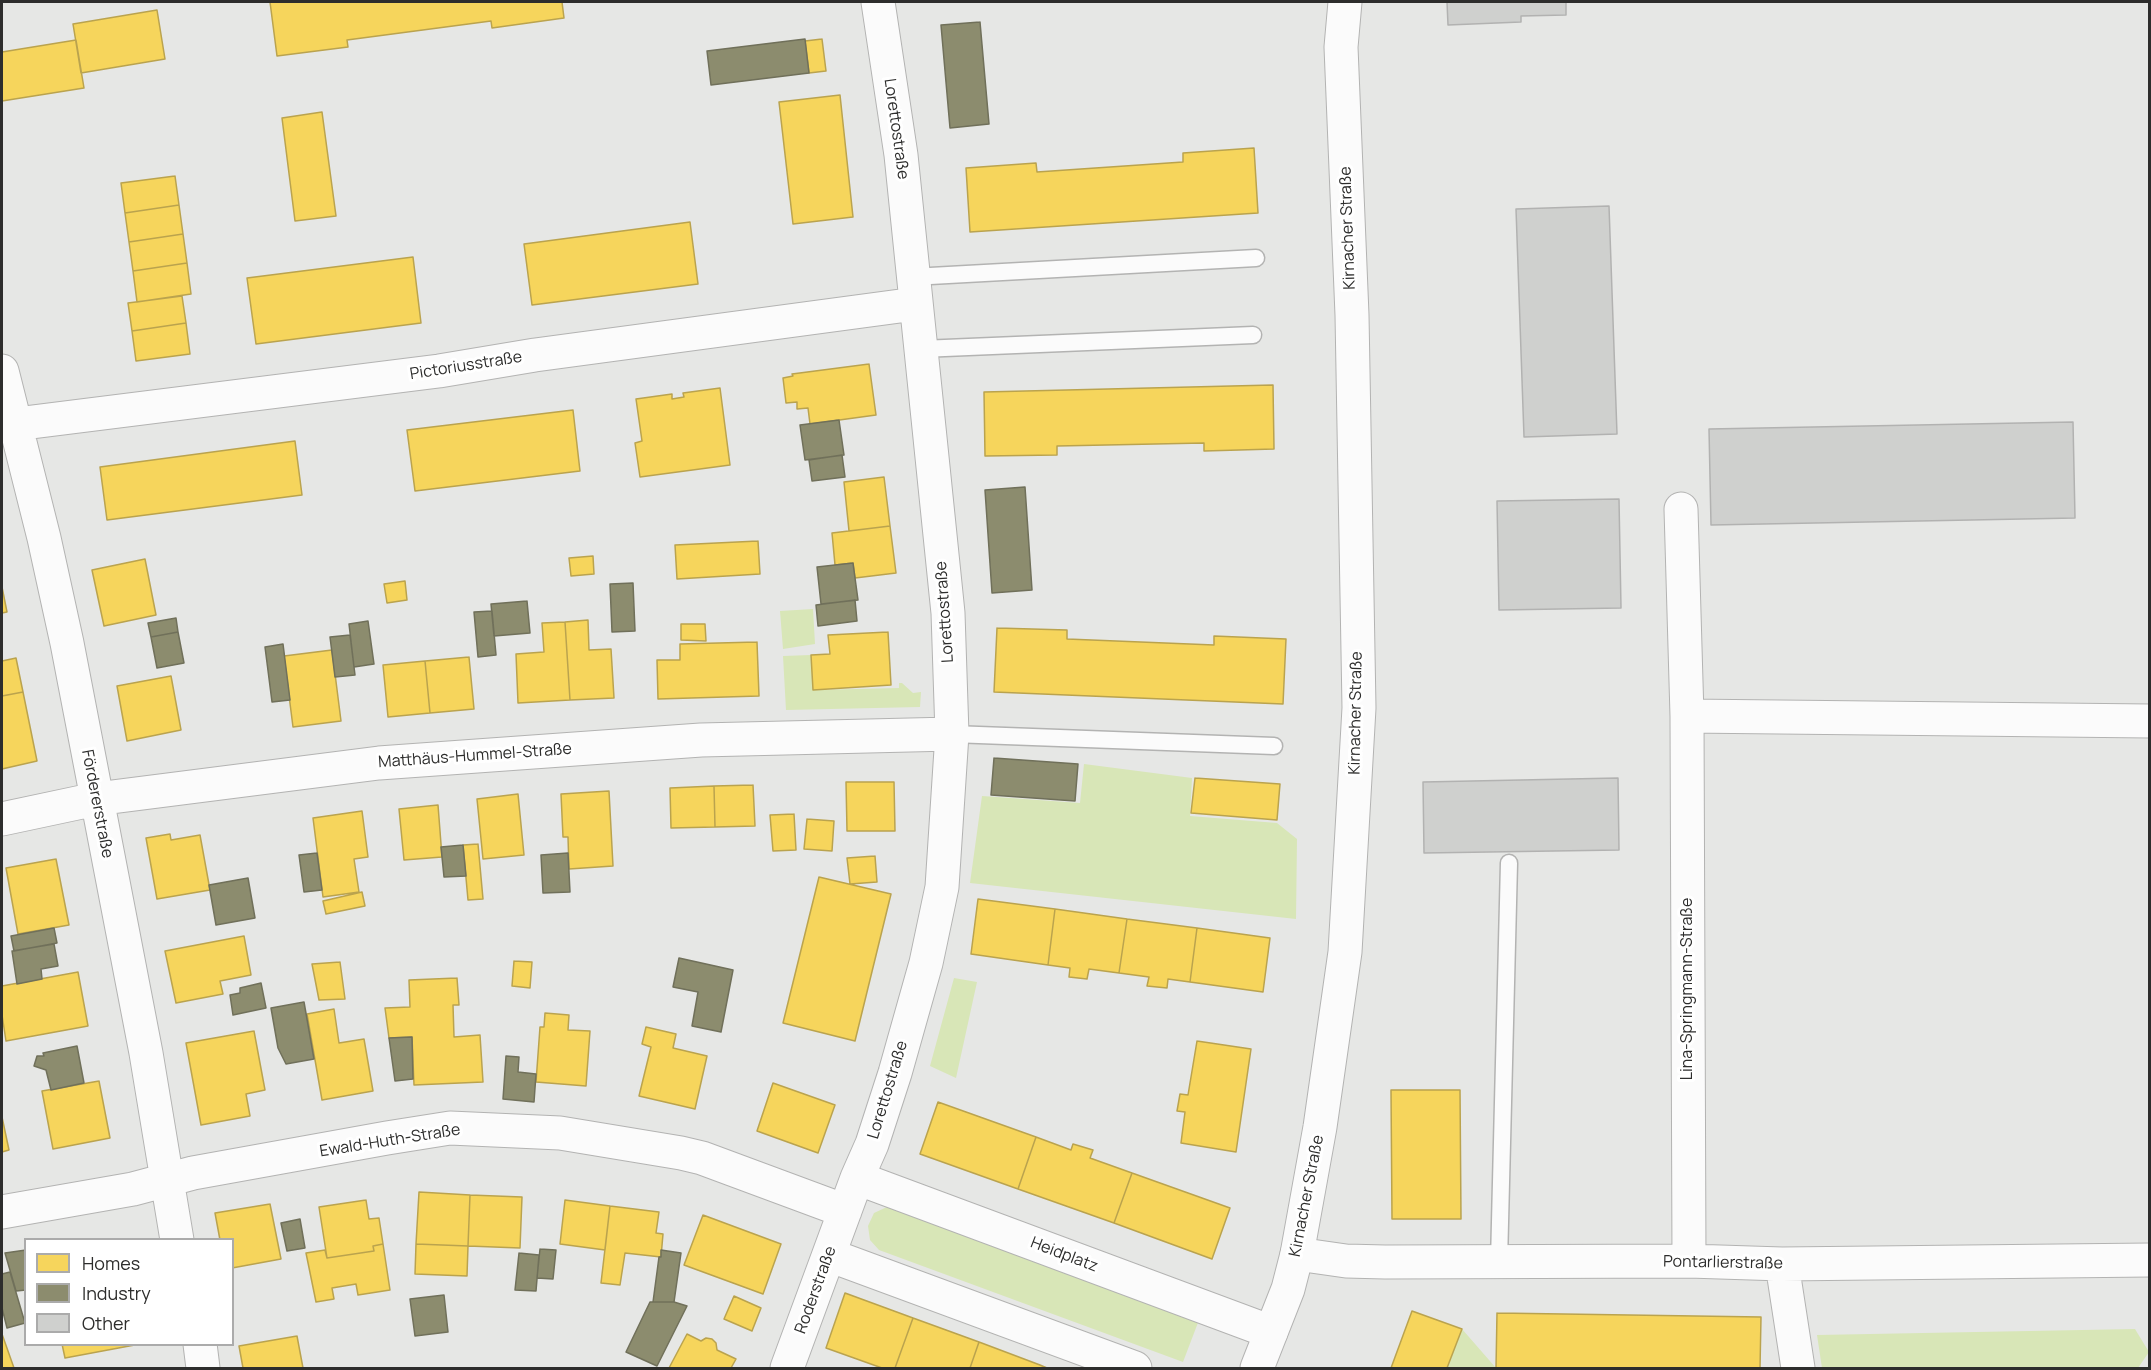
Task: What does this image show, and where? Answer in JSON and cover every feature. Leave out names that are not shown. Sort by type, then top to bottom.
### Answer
[{"type":"street","name":"Lorettostraße","points":[[844,1211],[872,1144],[926,963],[942,887],[952,734],[948,613],[901,155],[878,2]]},
{"type":"street","name":"Kirnacher Straße","points":[[1330,2],[1341,47]]},
{"type":"street","name":"Kirnacher Straße","points":[[1257,1368],[1288,1289],[1297,1254],[1320,1127],[1345,952],[1359,708],[1352,315],[1341,47],[1345,2]]},
{"type":"street","name":"Pictoriusstraße","points":[[16,424],[440,371],[914,291]]},
{"type":"street","name":"Fördererstraße","points":[[2,371],[44,538],[67,643],[146,1053],[177,1238]]},
{"type":"street","name":"Lina-Springmann-Straße","points":[[1681,509],[1687,716],[1689,1261]]},
{"type":"street","points":[[1687,716],[2150,721]]},
{"type":"street","name":"Matthäus-Hummel-Straße","points":[[2,819],[96,799],[379,763],[701,740],[952,734]]},
{"type":"street","name":"Ewald-Huth-Straße","points":[[2,1212],[133,1189],[193,1173],[450,1128],[560,1133],[681,1153],[702,1158],[844,1211]]},
{"type":"street","name":"Heidplatz","points":[[857,1178],[1271,1332]]},
{"type":"street","name":"Roderstraße","points":[[787,1368],[844,1211]]},
{"type":"street","name":"Pontarlierstraße","points":[[1297,1254],[1346,1261],[1689,1261],[1782,1264],[2150,1260]]},
{"type":"street","points":[[829,1255],[1135,1368]]},
{"type":"street","points":[[1782,1264],[1798,1368]]},
{"type":"street","points":[[200,1346],[203,1368]]},
{"type":"lane","points":[[914,291],[1256,258]]},
{"type":"lane","points":[[921,349],[1253,335]]},
{"type":"lane","points":[[952,734],[1274,746]]},
{"type":"lane","points":[[1499,1262],[1502,1221],[1509,863]]},
{"type":"green space","points":[[813,609],[815,644],[783,649],[780,611]]},
{"type":"green space","points":[[811,655],[813,690],[899,688],[899,683],[902,683],[913,693],[921,692],[920,707],[786,710],[783,656]]},
{"type":"green space","points":[[1084,764],[1192,778],[1190,816],[1277,823],[1297,839],[1296,919],[970,883],[982,796],[1080,803]]},
{"type":"green space","points":[[954,978],[977,982],[956,1078],[930,1066]]},
{"type":"green space","points":[[887,1207],[1199,1320],[1183,1362],[879,1250],[870,1240],[868,1226],[874,1213]]},
{"type":"green space","points":[[1462,1329],[1496,1368],[1447,1368]]},
{"type":"green space","points":[[2135,1329],[2149,1352],[2138,1368],[1822,1368],[1817,1335]]},
{"type":"building: Homes","points":[[270,2],[562,2],[564,18],[492,28],[491,21],[347,40],[348,47],[277,56]]},
{"type":"building: Homes","points":[[157,10],[165,59],[81,73],[73,24]]},
{"type":"building: Homes","points":[[822,39],[826,71],[809,73],[805,41]]},
{"type":"building: Homes","points":[[76,40],[84,88],[2,101],[2,52]]},
{"type":"building: Homes","points":[[840,95],[853,217],[793,224],[779,102]]},
{"type":"building: Homes","points":[[322,112],[336,216],[295,221],[282,118]]},
{"type":"building: Homes","points":[[1254,148],[1258,213],[970,232],[966,168],[1036,163],[1037,172],[1183,162],[1183,153]]},
{"type":"building: Homes","points":[[175,176],[179,205],[125,213],[121,183]]},
{"type":"building: Homes","points":[[179,205],[183,234],[129,242],[125,213]]},
{"type":"building: Homes","points":[[690,222],[698,284],[532,305],[524,244]]},
{"type":"building: Homes","points":[[183,234],[187,263],[133,271],[129,242]]},
{"type":"building: Homes","points":[[413,257],[421,323],[256,344],[247,278]]},
{"type":"building: Homes","points":[[187,263],[191,294],[137,302],[133,271]]},
{"type":"building: Homes","points":[[182,296],[186,323],[132,331],[128,303]]},
{"type":"building: Homes","points":[[186,323],[190,354],[136,361],[132,331]]},
{"type":"building: Homes","points":[[869,364],[876,415],[810,424],[808,408],[797,409],[797,402],[786,403],[783,378],[793,376],[792,374]]},
{"type":"building: Homes","points":[[1273,385],[1274,449],[1204,451],[1204,443],[1057,446],[1057,455],[985,456],[984,392]]},
{"type":"building: Homes","points":[[720,388],[730,465],[640,477],[635,443],[642,441],[636,399],[672,394],[672,399],[684,397],[683,393]]},
{"type":"building: Homes","points":[[573,410],[580,471],[415,491],[407,430]]},
{"type":"building: Homes","points":[[295,441],[302,495],[107,520],[100,467]]},
{"type":"building: Homes","points":[[884,477],[890,526],[849,531],[844,482]]},
{"type":"building: Homes","points":[[890,526],[896,573],[855,578],[853,563],[835,565],[832,533]]},
{"type":"building: Homes","points":[[758,541],[760,574],[677,579],[675,545]]},
{"type":"building: Homes","points":[[593,556],[594,574],[571,576],[569,558]]},
{"type":"building: Homes","points":[[145,559],[156,615],[104,626],[92,570]]},
{"type":"building: Homes","points":[[405,581],[407,600],[387,603],[384,584]]},
{"type":"building: Homes","points":[[2,587],[7,612],[2,613]]},
{"type":"building: Homes","points":[[588,620],[589,650],[611,649],[614,698],[570,700],[565,622]]},
{"type":"building: Homes","points":[[565,622],[570,700],[518,703],[516,654],[544,652],[542,623]]},
{"type":"building: Homes","points":[[681,624],[705,624],[706,641],[681,640]]},
{"type":"building: Homes","points":[[997,628],[1067,630],[1067,639],[1214,645],[1214,636],[1286,639],[1283,704],[994,692]]},
{"type":"building: Homes","points":[[888,632],[891,685],[813,690],[811,655],[830,654],[828,635]]},
{"type":"building: Homes","points":[[757,642],[759,696],[658,699],[657,660],[680,660],[680,644]]},
{"type":"building: Homes","points":[[332,650],[341,721],[293,727],[284,656]]},
{"type":"building: Homes","points":[[469,657],[474,709],[430,713],[425,661]]},
{"type":"building: Homes","points":[[16,658],[23,692],[2,696],[2,661]]},
{"type":"building: Homes","points":[[425,661],[430,713],[388,717],[383,665]]},
{"type":"building: Homes","points":[[171,676],[181,730],[127,741],[117,686]]},
{"type":"building: Homes","points":[[23,692],[37,761],[2,769],[2,696]]},
{"type":"building: Homes","points":[[1195,778],[1280,784],[1277,820],[1191,813]]},
{"type":"building: Homes","points":[[846,782],[894,782],[895,831],[847,831]]},
{"type":"building: Homes","points":[[753,785],[755,826],[715,827],[714,786]]},
{"type":"building: Homes","points":[[714,786],[715,827],[671,828],[670,788]]},
{"type":"building: Homes","points":[[609,791],[613,866],[569,869],[568,837],[563,837],[561,794]]},
{"type":"building: Homes","points":[[518,794],[524,855],[483,859],[477,799]]},
{"type":"building: Homes","points":[[438,805],[442,857],[404,860],[399,809]]},
{"type":"building: Homes","points":[[362,811],[368,857],[354,859],[359,892],[323,897],[313,818]]},
{"type":"building: Homes","points":[[794,814],[796,850],[773,851],[770,815]]},
{"type":"building: Homes","points":[[807,819],[834,821],[832,851],[804,849]]},
{"type":"building: Homes","points":[[170,834],[171,840],[200,835],[210,890],[157,899],[146,838]]},
{"type":"building: Homes","points":[[478,844],[483,899],[468,900],[463,845]]},
{"type":"building: Homes","points":[[875,856],[877,882],[850,884],[847,858]]},
{"type":"building: Homes","points":[[56,859],[69,925],[18,934],[6,868]]},
{"type":"building: Homes","points":[[819,877],[891,894],[855,1041],[783,1023]]},
{"type":"building: Homes","points":[[362,892],[365,906],[326,914],[323,901]]},
{"type":"building: Homes","points":[[978,899],[1055,909],[1048,965],[971,954]]},
{"type":"building: Homes","points":[[1055,909],[1127,919],[1119,973],[1089,969],[1087,979],[1069,977],[1070,968],[1048,965]]},
{"type":"building: Homes","points":[[1127,919],[1197,928],[1190,982],[1168,979],[1167,988],[1147,986],[1149,977],[1119,973]]},
{"type":"building: Homes","points":[[1197,928],[1270,938],[1263,992],[1190,982]]},
{"type":"building: Homes","points":[[244,936],[251,975],[220,981],[223,994],[176,1003],[165,951]]},
{"type":"building: Homes","points":[[514,961],[532,962],[530,988],[512,986]]},
{"type":"building: Homes","points":[[340,962],[345,999],[319,1000],[312,964]]},
{"type":"building: Homes","points":[[78,972],[88,1026],[6,1041],[2,1015],[2,986]]},
{"type":"building: Homes","points":[[457,978],[459,1005],[453,1005],[454,1037],[480,1035],[483,1082],[414,1085],[412,1037],[389,1038],[385,1008],[410,1007],[409,980]]},
{"type":"building: Homes","points":[[334,1009],[339,1043],[364,1039],[373,1091],[322,1100],[307,1014]]},
{"type":"building: Homes","points":[[545,1013],[569,1015],[568,1030],[590,1031],[586,1086],[536,1082],[540,1027],[544,1027]]},
{"type":"building: Homes","points":[[646,1027],[676,1034],[673,1048],[707,1056],[695,1109],[639,1096],[651,1047],[642,1044]]},
{"type":"building: Homes","points":[[254,1031],[265,1090],[246,1094],[250,1116],[201,1125],[186,1043]]},
{"type":"building: Homes","points":[[1197,1041],[1251,1049],[1236,1152],[1181,1143],[1185,1112],[1177,1111],[1180,1094],[1188,1095]]},
{"type":"building: Homes","points":[[99,1081],[110,1138],[53,1149],[42,1091]]},
{"type":"building: Homes","points":[[773,1083],[835,1105],[818,1153],[757,1131]]},
{"type":"building: Homes","points":[[1391,1090],[1460,1090],[1461,1219],[1392,1219]]},
{"type":"building: Homes","points":[[938,1102],[1036,1137],[1018,1189],[920,1154]]},
{"type":"building: Homes","points":[[2,1117],[9,1150],[2,1152]]},
{"type":"building: Homes","points":[[1036,1137],[1071,1150],[1073,1144],[1093,1150],[1090,1158],[1132,1173],[1114,1223],[1018,1189]]},
{"type":"building: Homes","points":[[1132,1173],[1230,1208],[1212,1259],[1114,1223]]},
{"type":"building: Homes","points":[[419,1192],[470,1195],[468,1246],[416,1244]]},
{"type":"building: Homes","points":[[470,1195],[522,1197],[520,1248],[468,1246]]},
{"type":"building: Homes","points":[[366,1200],[369,1219],[379,1218],[383,1244],[373,1246],[374,1251],[327,1258],[319,1207]]},
{"type":"building: Homes","points":[[565,1200],[610,1206],[605,1250],[560,1244]]},
{"type":"building: Homes","points":[[270,1204],[281,1259],[234,1268],[234,1238],[220,1238],[215,1213]]},
{"type":"building: Homes","points":[[610,1206],[659,1212],[656,1233],[663,1234],[661,1257],[625,1253],[620,1285],[601,1283]]},
{"type":"building: Homes","points":[[703,1215],[781,1244],[763,1294],[684,1265]]},
{"type":"building: Homes","points":[[383,1244],[390,1290],[358,1295],[356,1284],[332,1288],[334,1299],[316,1302],[306,1253],[325,1250],[327,1258],[374,1251],[373,1246]]},
{"type":"building: Homes","points":[[416,1244],[468,1246],[467,1276],[415,1274]]},
{"type":"building: Homes","points":[[845,1293],[913,1318],[895,1368],[882,1368],[826,1348]]},
{"type":"building: Homes","points":[[734,1296],[761,1308],[752,1331],[724,1319]]},
{"type":"building: Homes","points":[[1412,1311],[1462,1329],[1447,1368],[1391,1368]]},
{"type":"building: Homes","points":[[1497,1313],[1761,1317],[1760,1368],[1496,1368]]},
{"type":"building: Homes","points":[[913,1318],[979,1342],[970,1368],[895,1368]]},
{"type":"building: Homes","points":[[2,1334],[14,1368],[2,1368]]},
{"type":"building: Homes","points":[[687,1334],[701,1341],[706,1338],[712,1339],[716,1343],[717,1350],[736,1359],[731,1368],[669,1368]]},
{"type":"building: Homes","points":[[297,1336],[303,1368],[243,1368],[239,1346]]},
{"type":"building: Homes","points":[[979,1342],[1040,1365],[1047,1368],[970,1368]]},
{"type":"building: Homes","points":[[62,1346],[129,1346],[65,1358]]},
{"type":"building: Industry","points":[[980,22],[989,124],[950,128],[941,25]]},
{"type":"building: Industry","points":[[805,39],[809,73],[711,85],[707,51]]},
{"type":"building: Industry","points":[[839,420],[844,455],[805,460],[800,425]]},
{"type":"building: Industry","points":[[842,455],[845,477],[812,481],[809,460]]},
{"type":"building: Industry","points":[[1025,487],[1032,590],[992,593],[985,490]]},
{"type":"building: Industry","points":[[853,563],[858,600],[821,604],[817,567]]},
{"type":"building: Industry","points":[[633,583],[635,631],[612,632],[610,584]]},
{"type":"building: Industry","points":[[855,600],[857,621],[818,626],[816,605]]},
{"type":"building: Industry","points":[[527,601],[530,633],[494,636],[491,604]]},
{"type":"building: Industry","points":[[492,611],[496,655],[478,657],[474,612]]},
{"type":"building: Industry","points":[[176,618],[178,632],[151,637],[148,623]]},
{"type":"building: Industry","points":[[368,621],[374,664],[354,667],[349,624]]},
{"type":"building: Industry","points":[[178,632],[184,663],[157,668],[151,637]]},
{"type":"building: Industry","points":[[350,635],[355,675],[335,677],[330,637]]},
{"type":"building: Industry","points":[[283,644],[290,700],[272,702],[265,647]]},
{"type":"building: Industry","points":[[994,758],[1078,764],[1075,801],[991,795]]},
{"type":"building: Industry","points":[[463,845],[466,876],[444,877],[441,847]]},
{"type":"building: Industry","points":[[317,853],[322,890],[304,892],[299,855]]},
{"type":"building: Industry","points":[[568,853],[570,892],[543,893],[541,855]]},
{"type":"building: Industry","points":[[248,878],[255,918],[216,925],[209,885]]},
{"type":"building: Industry","points":[[54,928],[57,943],[14,951],[11,936]]},
{"type":"building: Industry","points":[[54,944],[58,966],[41,969],[42,979],[17,984],[12,951]]},
{"type":"building: Industry","points":[[679,958],[733,970],[721,1032],[692,1026],[698,992],[673,987]]},
{"type":"building: Industry","points":[[261,983],[266,1008],[233,1015],[230,995],[240,993],[240,988]]},
{"type":"building: Industry","points":[[304,1002],[314,1059],[286,1064],[278,1048],[271,1008]]},
{"type":"building: Industry","points":[[412,1037],[413,1079],[395,1081],[389,1038]]},
{"type":"building: Industry","points":[[77,1046],[84,1083],[51,1090],[46,1070],[34,1066],[37,1056]]},
{"type":"building: Industry","points":[[506,1056],[519,1057],[518,1072],[536,1074],[534,1102],[503,1099]]},
{"type":"building: Industry","points":[[300,1219],[305,1248],[287,1251],[281,1223]]},
{"type":"building: Industry","points":[[540,1249],[556,1250],[553,1279],[537,1278]]},
{"type":"building: Industry","points":[[24,1250],[24,1290],[16,1291],[5,1253]]},
{"type":"building: Industry","points":[[661,1250],[681,1253],[674,1302],[653,1302]]},
{"type":"building: Industry","points":[[519,1253],[539,1255],[536,1291],[515,1290]]},
{"type":"building: Industry","points":[[10,1272],[24,1320],[24,1323],[7,1328],[2,1308],[2,1274]]},
{"type":"building: Industry","points":[[444,1295],[448,1332],[415,1336],[410,1299]]},
{"type":"building: Industry","points":[[650,1302],[674,1302],[687,1306],[657,1366],[626,1352]]},
{"type":"building: Other","points":[[1447,2],[1566,2],[1566,15],[1521,16],[1521,22],[1448,25]]},
{"type":"building: Other","points":[[1609,206],[1617,434],[1524,437],[1516,209]]},
{"type":"building: Other","points":[[2073,422],[2075,518],[1711,525],[1709,429]]},
{"type":"building: Other","points":[[1619,499],[1621,608],[1499,610],[1497,501]]},
{"type":"building: Other","points":[[1618,778],[1619,850],[1424,853],[1423,782]]}]
